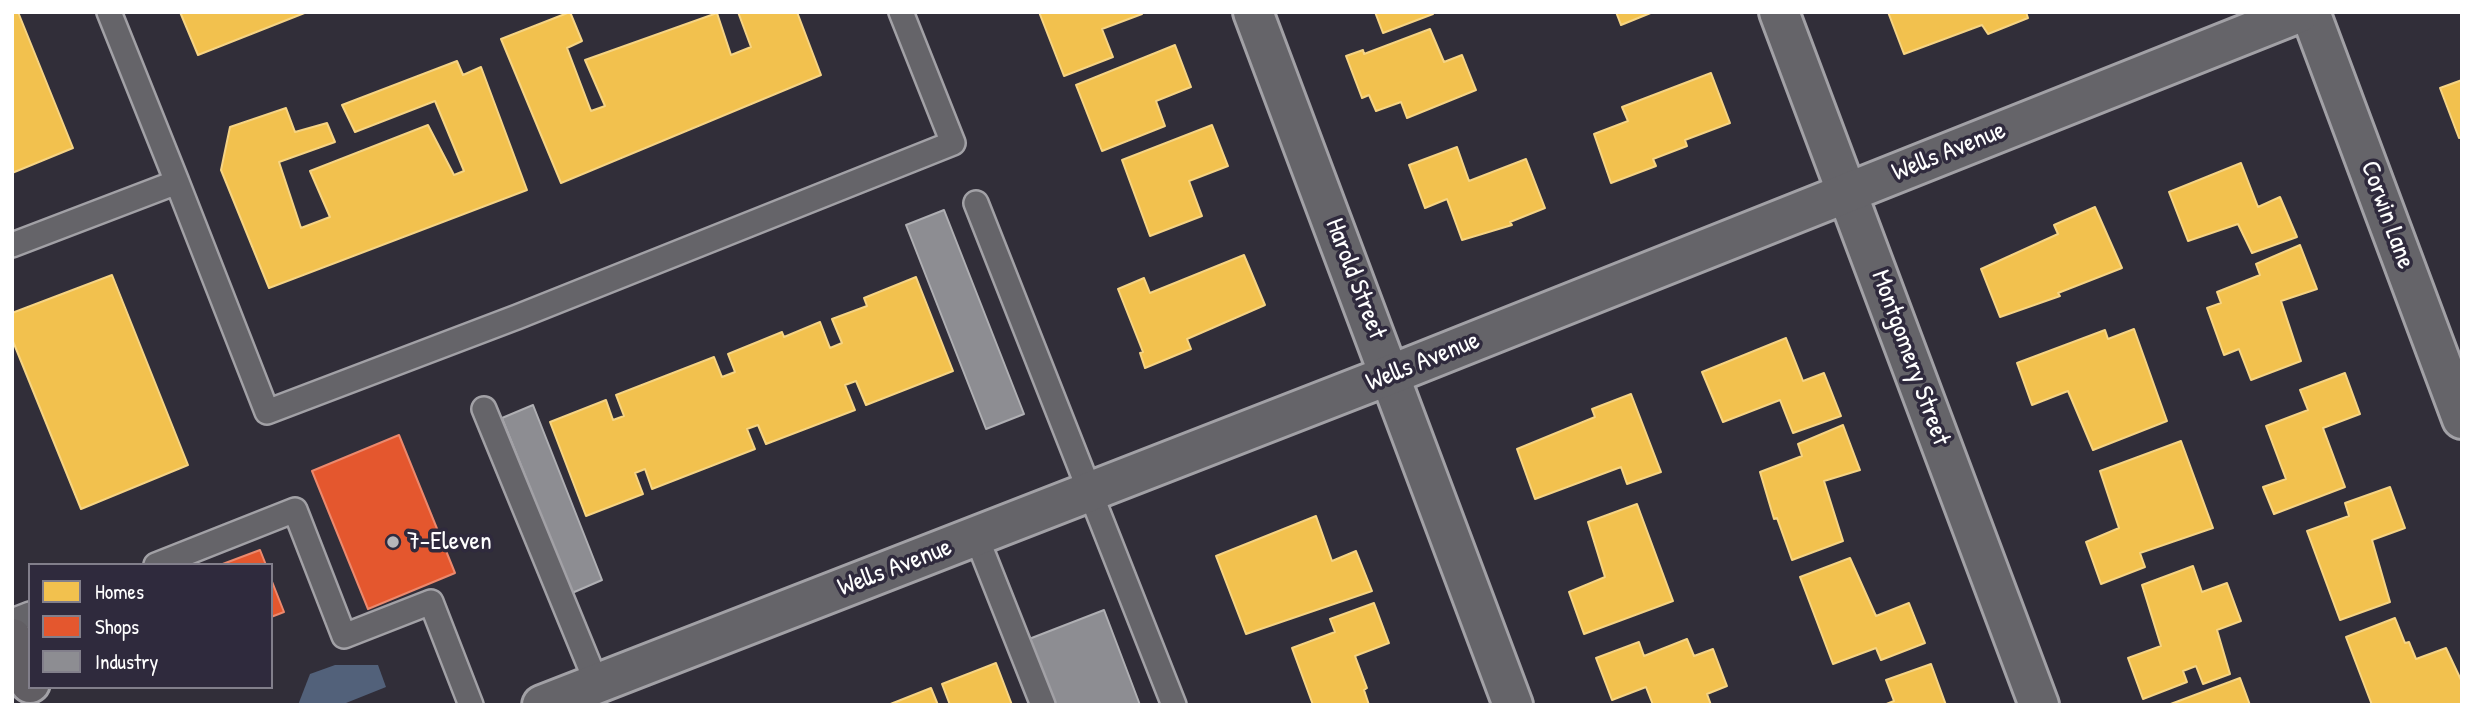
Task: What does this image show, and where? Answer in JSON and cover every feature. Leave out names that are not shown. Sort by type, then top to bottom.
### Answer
[{"type":"main road","points":[[12,638],[28,678]]},
{"type":"street","name":"Harold Street","points":[[1253,12],[1392,374],[1513,705]]},
{"type":"street","name":"Montgomery Street","points":[[1779,12],[2039,705]]},
{"type":"street","name":"Wells Avenue","points":[[542,705],[1392,374],[2301,12]]},
{"type":"street","name":"Corwin Lane","points":[[2311,12],[2462,419]]},
{"type":"lane","points":[[109,12],[267,412],[517,317],[953,143],[901,12]]},
{"type":"lane","points":[[12,244],[177,182]]},
{"type":"lane","points":[[976,203],[1092,491],[1174,705]]},
{"type":"lane","points":[[484,409],[597,684]]},
{"type":"lane","points":[[161,563],[295,510],[344,636],[431,602],[471,705]]},
{"type":"lane","points":[[976,536],[1043,705]]},
{"type":"water","points":[[335,665],[378,665],[386,687],[341,705],[298,705],[310,674]]},
{"type":"building: Homes","points":[[12,12],[18,12],[73,148],[12,173]]},
{"type":"building: Homes","points":[[180,12],[307,12],[198,55]]},
{"type":"building: Homes","points":[[570,12],[582,41],[567,48],[591,111],[605,106],[585,60],[717,13],[731,55],[751,47],[738,12],[797,12],[821,75],[561,183],[501,39]]},
{"type":"building: Homes","points":[[1039,12],[1142,14],[1102,29],[1113,57],[1064,76]]},
{"type":"building: Homes","points":[[1375,12],[1432,12],[1433,14],[1383,33]]},
{"type":"building: Homes","points":[[1616,12],[1653,12],[1621,25]]},
{"type":"building: Homes","points":[[1888,12],[2026,12],[2028,18],[1988,34],[1982,25],[1904,54]]},
{"type":"building: Homes","points":[[1430,29],[1444,62],[1462,55],[1476,90],[1407,118],[1401,102],[1376,111],[1369,95],[1362,98],[1346,56],[1363,50],[1364,54]]},
{"type":"building: Homes","points":[[1175,45],[1191,87],[1156,101],[1165,126],[1102,151],[1076,85]]},
{"type":"building: Homes","points":[[457,61],[463,75],[481,67],[527,190],[269,288],[221,170],[230,127],[286,108],[295,132],[327,123],[335,142],[279,162],[301,228],[330,217],[310,171],[428,125],[454,175],[464,171],[435,101],[355,132],[342,105]]},
{"type":"building: Homes","points":[[1711,73],[1730,123],[1685,140],[1687,146],[1653,159],[1656,166],[1611,183],[1594,134],[1628,121],[1622,107]]},
{"type":"building: Homes","points":[[2462,80],[2462,137],[2459,138],[2440,88]]},
{"type":"building: Homes","points":[[1212,125],[1228,166],[1189,181],[1202,216],[1150,236],[1122,160]]},
{"type":"building: Homes","points":[[1457,147],[1469,181],[1526,159],[1545,208],[1510,222],[1512,225],[1462,240],[1447,199],[1425,208],[1409,165]]},
{"type":"building: Homes","points":[[2241,163],[2258,207],[2280,197],[2297,237],[2252,253],[2238,224],[2188,241],[2169,192]]},
{"type":"building: Homes","points":[[2095,207],[2122,268],[2058,293],[2060,296],[2000,317],[1981,269],[2058,234],[2054,225]]},
{"type":"building: Homes","points":[[2300,245],[2317,289],[2281,301],[2301,361],[2251,380],[2239,349],[2224,355],[2207,308],[2221,303],[2217,292],[2260,275],[2256,264]]},
{"type":"building: Homes","points":[[1244,255],[1265,305],[1187,339],[1191,349],[1145,368],[1140,353],[1143,352],[1118,289],[1144,278],[1150,293]]},
{"type":"building: Homes","points":[[112,275],[188,465],[81,509],[12,339],[12,313]]},
{"type":"building: Homes","points":[[916,277],[953,371],[866,405],[856,381],[845,385],[855,410],[766,444],[758,425],[747,429],[755,449],[652,489],[645,469],[635,473],[643,494],[586,516],[550,422],[606,400],[613,420],[624,416],[616,395],[714,357],[722,377],[735,372],[728,354],[782,332],[784,337],[820,322],[830,348],[842,343],[832,319],[867,306],[864,298]]},
{"type":"building: Homes","points":[[2134,329],[2167,421],[2093,450],[2068,391],[2032,405],[2017,363],[2105,330],[2108,339]]},
{"type":"building: Homes","points":[[1786,338],[1803,381],[1824,373],[1841,416],[1793,433],[1780,400],[1723,422],[1702,372]]},
{"type":"building: Homes","points":[[2345,373],[2360,414],[2323,428],[2345,487],[2274,514],[2263,487],[2286,479],[2266,426],[2308,410],[2300,390]]},
{"type":"building: Homes","points":[[1631,394],[1661,472],[1627,484],[1621,467],[1535,499],[1517,449],[1595,417],[1592,409]]},
{"type":"building: Homes","points":[[1843,425],[1860,470],[1824,481],[1843,541],[1792,560],[1777,518],[1774,519],[1760,472],[1802,456],[1798,444]]},
{"type":"building: Homes","points":[[2181,441],[2213,528],[2140,553],[2145,567],[2101,584],[2086,542],[2119,528],[2100,471]]},
{"type":"building: Homes","points":[[2390,487],[2405,528],[2372,540],[2390,602],[2340,620],[2307,531],[2349,516],[2345,503]]},
{"type":"building: Homes","points":[[1637,504],[1673,601],[1584,634],[1569,592],[1605,577],[1588,522]]},
{"type":"building: Homes","points":[[1316,516],[1332,561],[1356,551],[1372,591],[1246,634],[1216,556]]},
{"type":"building: Homes","points":[[1850,558],[1876,616],[1909,603],[1925,643],[1881,660],[1876,648],[1833,664],[1800,577]]},
{"type":"building: Homes","points":[[2193,566],[2202,592],[2227,583],[2241,621],[2217,630],[2230,674],[2203,684],[2196,666],[2183,671],[2187,682],[2143,699],[2128,658],[2161,646],[2142,585]]},
{"type":"building: Homes","points":[[1374,603],[1389,643],[1355,656],[1367,688],[1364,690],[1369,705],[1313,705],[1292,648],[1335,632],[1330,619]]},
{"type":"building: Homes","points":[[2395,618],[2405,643],[2409,642],[2416,659],[2446,648],[2462,682],[2462,705],[2372,705],[2346,637]]},
{"type":"building: Homes","points":[[1687,639],[1694,656],[1713,649],[1727,686],[1707,694],[1711,705],[1653,705],[1646,687],[1612,700],[1596,658],[1639,642],[1644,656]]},
{"type":"building: Homes","points":[[996,663],[1012,705],[950,705],[942,684]]},
{"type":"building: Homes","points":[[1931,664],[1946,705],[1884,705],[1894,701],[1886,680]]},
{"type":"building: Homes","points":[[2240,678],[2250,705],[2168,705]]},
{"type":"building: Homes","points":[[931,688],[938,705],[888,705]]},
{"type":"building: Shops","points":[[399,435],[455,573],[368,609],[312,471]]},
{"type":"building: Shops","points":[[260,550],[265,563],[225,563]]},
{"type":"building: Shops","points":[[273,584],[284,612],[273,616]]},
{"type":"building: Industry","points":[[944,210],[1024,414],[986,429],[906,225]]},
{"type":"building: Industry","points":[[533,405],[602,580],[572,593],[502,418]]},
{"type":"building: Industry","points":[[1104,610],[1140,705],[1055,705],[1029,639]]},
{"type":"place","name":"7-Eleven","points":[[393,542]]}]
